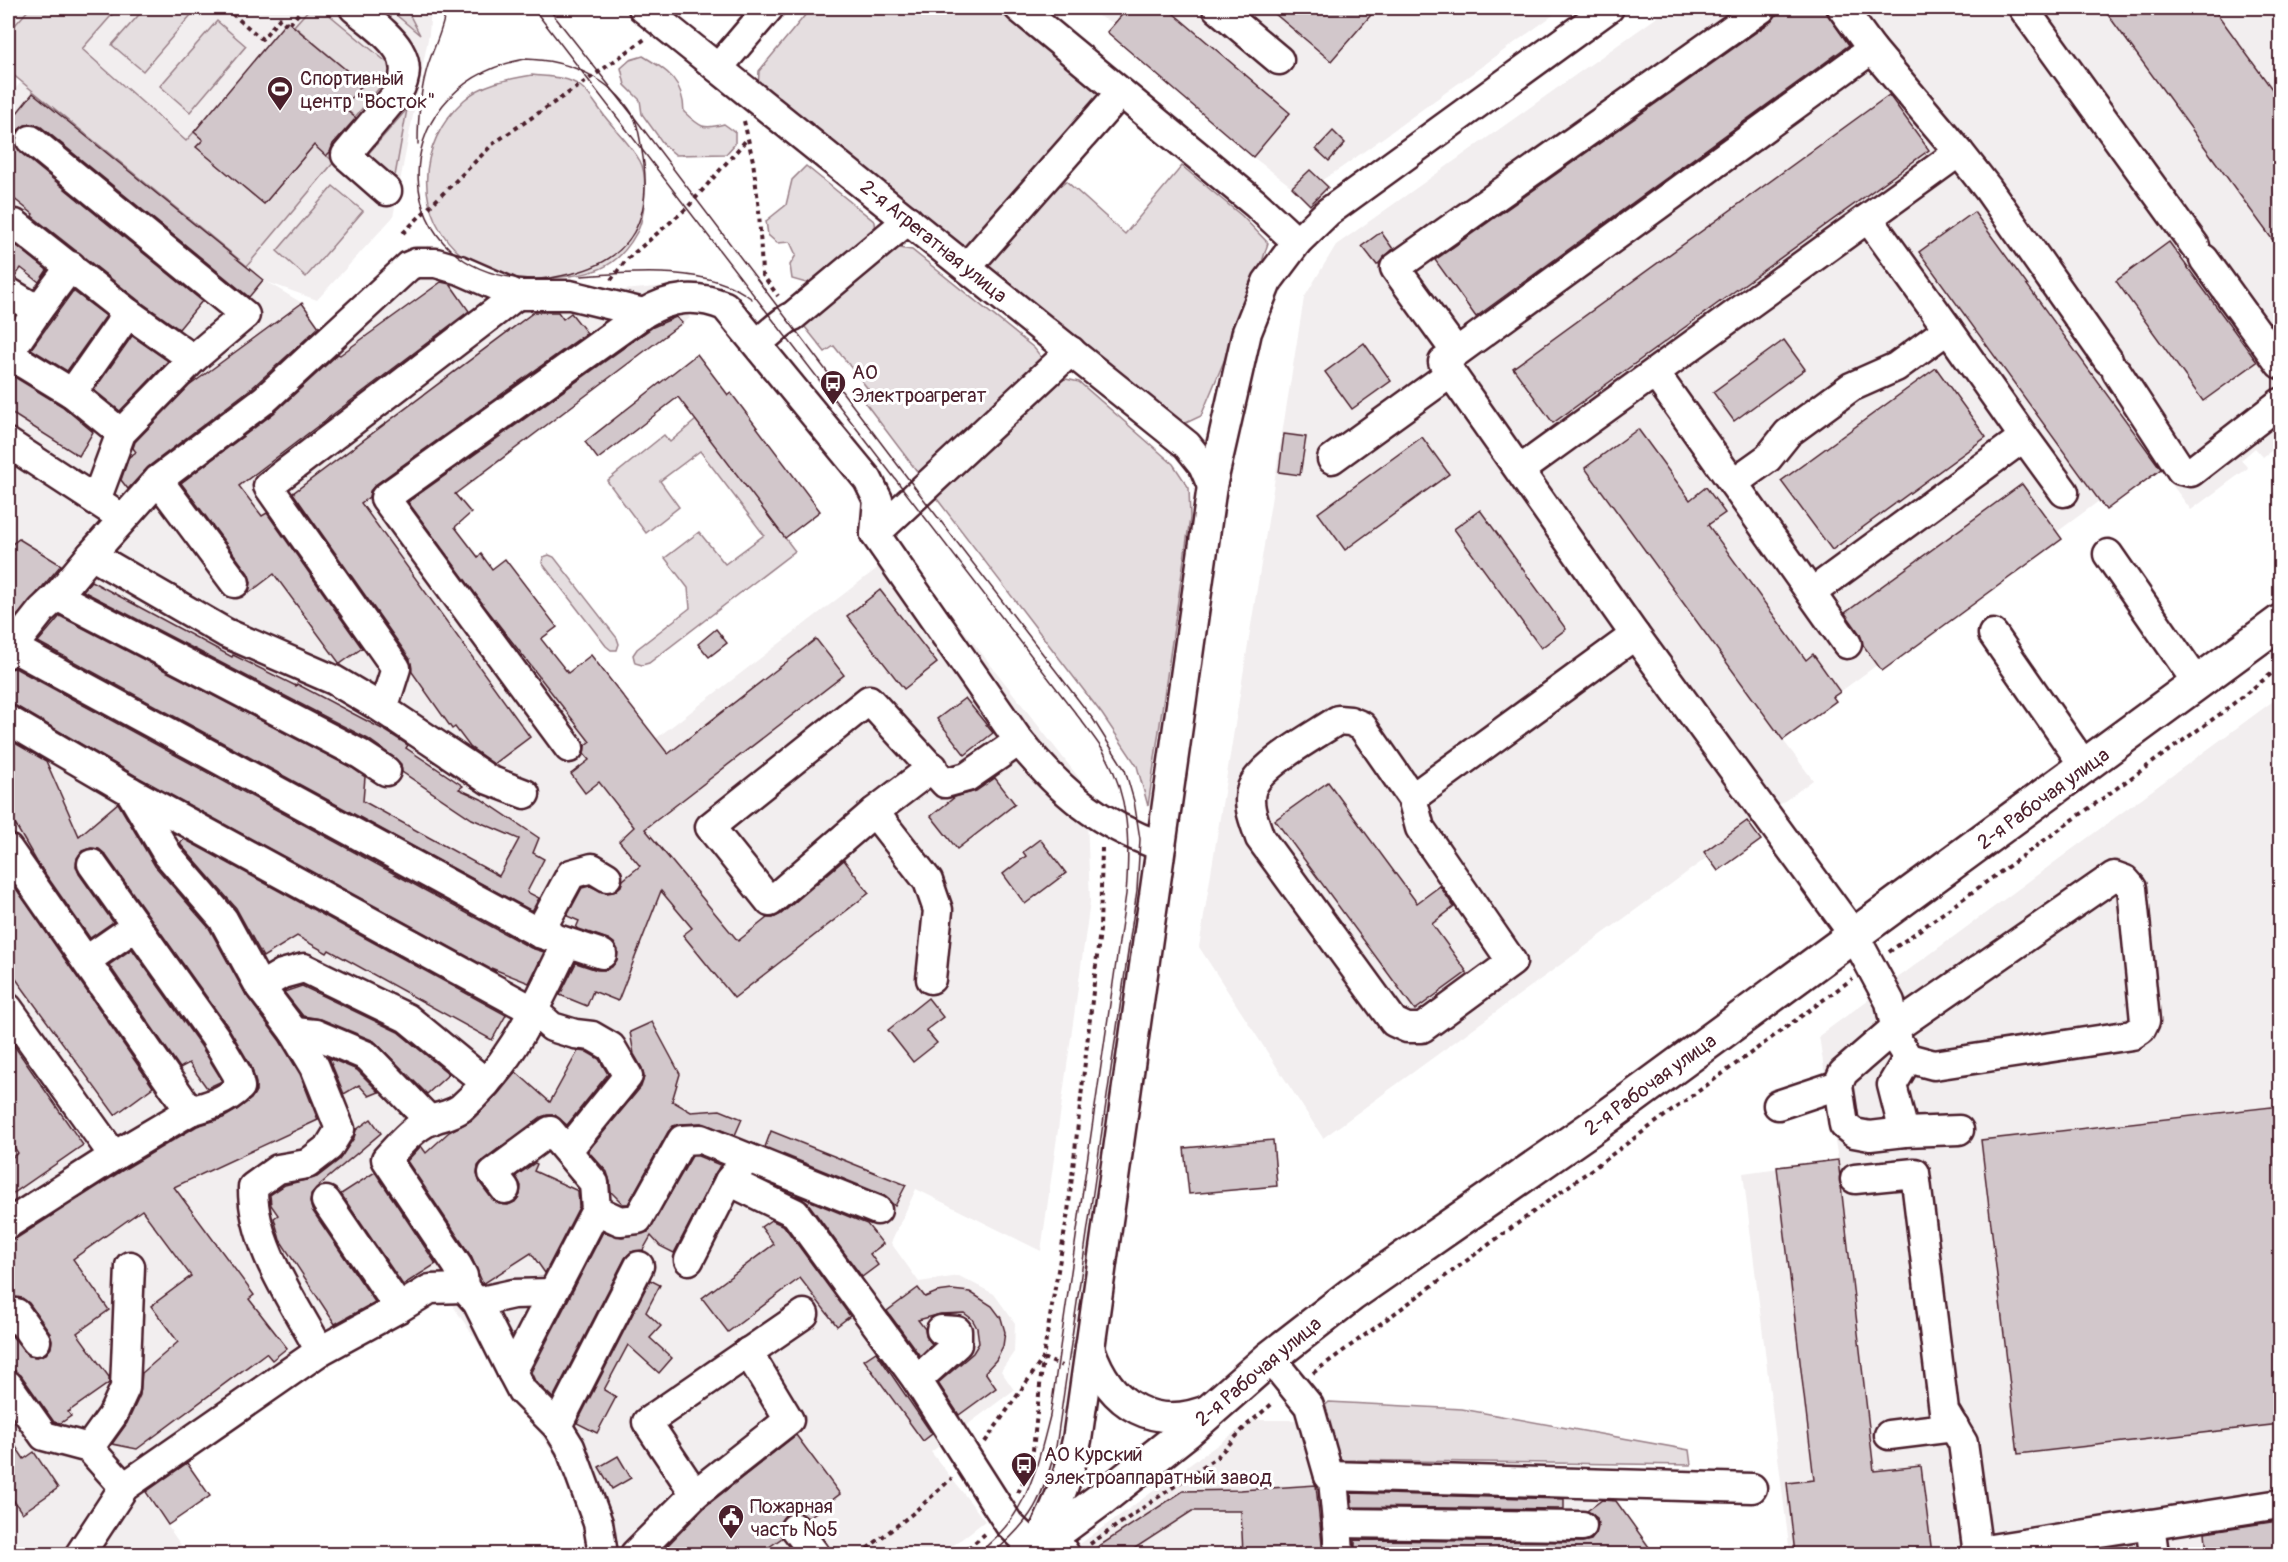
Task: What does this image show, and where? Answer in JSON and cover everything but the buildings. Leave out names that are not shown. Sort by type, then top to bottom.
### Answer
[{"type":"main road","name":"2-я Рабочая улица","points":[[1049,1549],[1270,1358],[1351,1295],[1597,1124],[2280,622]]},
{"type":"street","points":[[354,8],[395,44],[401,52],[405,69],[397,94],[346,156],[387,191]]},
{"type":"street","points":[[718,68],[769,8]]},
{"type":"street","points":[[1019,8],[1256,204],[1297,242]]},
{"type":"street","points":[[1217,8],[1279,60]]},
{"type":"street","points":[[729,1181],[795,1213],[917,1380],[1016,1533],[1049,1549],[1056,1509],[1072,1466],[1082,1408],[1212,486],[1247,332],[1267,282],[1297,242],[1328,212],[1609,8]]},
{"type":"street","points":[[1762,8],[1395,268],[1520,471],[1635,635],[1854,935],[1890,1002],[1895,1028],[1898,1042],[1908,1058],[1934,1065],[2132,1035],[2141,1029],[2145,1021],[2133,888],[2125,880],[2114,876],[1895,1028],[1843,1073],[1838,1085],[1844,1125],[1854,1133],[1870,1136],[1959,1130]]},
{"type":"street","points":[[1842,8],[1872,49],[1988,189],[2112,366],[2181,470],[2191,472],[2280,403]]},
{"type":"street","points":[[2023,8],[2280,364]]},
{"type":"street","name":"2-я Агрегатная улица","points":[[654,16],[1187,445],[1203,465],[1212,486]]},
{"type":"street","points":[[1332,459],[1454,362],[1872,49]]},
{"type":"street","points":[[967,267],[1120,93]]},
{"type":"street","points":[[31,140],[245,315],[193,359],[121,433],[96,500]]},
{"type":"street","points":[[1520,471],[1959,152]]},
{"type":"street","points":[[1868,218],[2064,492]]},
{"type":"street","points":[[757,344],[908,220]]},
{"type":"street","points":[[8,233],[15,224],[128,313],[193,359]]},
{"type":"street","points":[[602,954],[539,933],[9,648],[158,480],[264,400],[409,266],[426,263],[448,265],[517,295],[556,294],[597,300],[644,313]]},
{"type":"street","points":[[71,266],[8,354],[72,393],[121,433]]},
{"type":"street","points":[[8,292],[38,310]]},
{"type":"street","points":[[383,709],[396,668],[268,486],[517,295]]},
{"type":"street","points":[[569,748],[385,498],[644,313],[674,299],[705,299],[725,306],[875,491],[878,507],[875,534],[1019,741],[1063,790],[1099,818],[1128,834],[1161,846]]},
{"type":"street","points":[[72,393],[128,313]]},
{"type":"street","points":[[1733,483],[1768,458],[1788,433],[1851,387],[1896,367],[1948,329]]},
{"type":"street","points":[[875,534],[1071,351]]},
{"type":"street","points":[[1655,373],[1847,644]]},
{"type":"street","points":[[1811,593],[2024,436]]},
{"type":"street","points":[[8,442],[123,519]]},
{"type":"street","points":[[158,480],[235,583]]},
{"type":"street","points":[[2108,554],[2198,684]]},
{"type":"street","points":[[91,555],[226,633],[334,680],[383,709],[489,780],[525,794]]},
{"type":"street","points":[[57,596],[360,754],[386,771]]},
{"type":"street","points":[[1993,634],[2085,767]]},
{"type":"street","points":[[1412,798],[1635,635]]},
{"type":"street","points":[[933,767],[874,812],[770,902],[710,827],[869,700],[933,767],[945,783],[968,777],[1019,741]]},
{"type":"street","points":[[8,720],[128,790],[534,1011],[552,1027],[592,1036],[611,1047],[628,1077],[568,1150]]},
{"type":"street","points":[[1338,720],[1350,721],[1362,726],[1412,798],[1420,828],[1512,962],[1422,1028],[1407,1028],[1394,1022],[1260,838],[1251,812],[1251,790],[1263,770],[1338,720]]},
{"type":"street","points":[[128,790],[168,855],[223,920],[260,987],[294,1032],[315,1066],[340,1129],[328,1147],[307,1164],[278,1169],[253,1186],[256,1218],[264,1246],[320,1351]]},
{"type":"street","points":[[874,812],[928,881],[938,910],[931,979]]},
{"type":"street","points":[[8,849],[190,1111]]},
{"type":"street","points":[[8,1224],[114,1156],[190,1111],[212,1105],[232,1095],[240,1087],[237,1074],[215,1037],[92,864]]},
{"type":"street","points":[[539,933],[571,874],[592,868],[608,878]]},
{"type":"street","points":[[87,960],[136,926]]},
{"type":"street","points":[[567,943],[514,1048],[486,1083],[458,1110],[430,1121],[406,1137],[386,1159],[457,1265],[522,1391],[557,1426],[570,1447],[598,1523],[603,1554]]},
{"type":"street","points":[[260,987],[282,974],[304,968],[408,1018],[486,1083]]},
{"type":"street","points":[[8,1008],[114,1156]]},
{"type":"street","points":[[294,1032],[315,1034],[367,1056],[430,1121]]},
{"type":"street","points":[[1904,1132],[1892,1085],[1908,1058]]},
{"type":"street","points":[[1778,1105],[1838,1085]]},
{"type":"street","points":[[504,1189],[493,1173],[550,1131],[594,1183],[596,1210],[512,1372]]},
{"type":"street","points":[[596,1210],[620,1221],[638,1219],[682,1140],[701,1139],[877,1210]]},
{"type":"street","points":[[689,1260],[729,1181],[747,1158]]},
{"type":"street","points":[[1855,1179],[1916,1173],[1944,1410],[1964,1443],[1978,1553],[2280,1504]]},
{"type":"street","points":[[326,1201],[399,1308]]},
{"type":"street","points":[[89,1448],[112,1416],[125,1388],[130,1266]]},
{"type":"street","points":[[557,1426],[639,1266]]},
{"type":"street","points":[[80,1554],[124,1487],[320,1351],[430,1289],[471,1295],[552,1293]]},
{"type":"street","points":[[8,1320],[16,1313],[36,1341]]},
{"type":"street","points":[[695,1494],[646,1422],[804,1314]]},
{"type":"street","points":[[917,1380],[957,1344],[957,1331],[941,1330]]},
{"type":"street","points":[[1089,1347],[1105,1382],[1119,1397],[1136,1409],[1163,1416],[1183,1416],[1194,1415],[1214,1407]]},
{"type":"street","points":[[635,1554],[695,1494],[789,1420],[748,1352]]},
{"type":"street","points":[[1270,1358],[1309,1406],[1329,1476],[1333,1480],[1339,1554]]},
{"type":"street","points":[[8,1385],[44,1436],[89,1448],[124,1487]]},
{"type":"street","points":[[1889,1436],[1954,1427]]},
{"type":"street","points":[[1329,1476],[1752,1488]]},
{"type":"street","points":[[1337,1523],[1582,1526]]},
{"type":"street","points":[[2150,1524],[2154,1554]]},
{"type":"street","points":[[795,1528],[815,1554]]},
{"type":"path","points":[[225,8],[262,39],[280,18],[288,26],[303,8]]},
{"type":"path","points":[[403,233],[494,143],[589,79],[654,16]]},
{"type":"path","points":[[743,118],[759,210],[762,274],[793,316]]},
{"type":"path","points":[[597,300],[626,260],[687,208],[748,138]]},
{"type":"path","points":[[1049,1549],[1098,1540],[1217,1457],[1247,1425],[1293,1387],[1870,965],[2210,721],[2280,667]]},
{"type":"path","points":[[961,1554],[1003,1515],[1017,1495],[1028,1471],[1036,1429],[1043,1359],[1068,1212],[1100,930],[1103,873],[1099,818]]},
{"type":"path","points":[[860,1554],[912,1514],[969,1461],[1012,1406],[1043,1359]]},
{"type":"shaded area","points":[[8,8],[431,8],[429,34],[393,217],[317,300],[267,282],[302,303],[328,340],[428,245],[437,258],[464,281],[591,293],[666,286],[690,318],[453,497],[471,513],[455,527],[477,556],[481,554],[492,569],[505,559],[557,627],[542,639],[618,738],[628,760],[901,550],[1086,787],[1090,902],[1041,1251],[916,1189],[891,1243],[919,1282],[959,1276],[994,1294],[1015,1323],[1014,1352],[1001,1371],[1014,1390],[931,1452],[985,1521],[942,1554],[627,1554],[571,1479],[440,1287],[142,1489],[187,1554],[8,1554],[8,98],[21,82],[11,74],[8,79]]},
{"type":"shaded area","points":[[30,8],[118,8],[82,49],[186,141],[194,132],[203,140],[197,147],[264,204],[314,145],[334,162],[247,266],[12,74],[8,79],[8,33]]},
{"type":"shaded area","points":[[145,8],[197,8],[143,71],[112,45]]},
{"type":"shaded area","points":[[310,8],[321,8],[395,69],[355,117],[344,107],[363,84],[294,26]]},
{"type":"shaded area","points":[[388,8],[406,8],[420,35]]},
{"type":"shaded area","points":[[811,8],[994,8],[1051,51],[1103,96],[971,250],[960,251],[758,90],[759,71]]},
{"type":"shaded area","points":[[1079,8],[1563,8],[1341,168],[1322,180],[1310,170],[1292,187],[1253,157],[1107,32],[1114,23]]},
{"type":"shaded area","points":[[1670,8],[2280,8],[2280,444],[2263,457],[2255,448],[2241,460],[2248,468],[2191,510],[2161,470],[2106,510],[2099,501],[2057,532],[2062,539],[1882,671],[1877,665],[1833,697],[1836,701],[1783,740],[1813,780],[1751,826],[1747,821],[1704,852],[1708,857],[1323,1138],[1199,947],[1304,298],[1336,245]]},
{"type":"shaded area","points":[[217,21],[246,46],[190,112],[160,86]]},
{"type":"shaded area","points":[[643,56],[667,72],[677,84],[681,92],[684,112],[694,121],[706,127],[724,124],[735,132],[735,144],[726,154],[676,155],[665,146],[642,114],[640,100],[625,85],[621,68],[630,60]]},
{"type":"shaded area","points":[[532,75],[563,79],[584,89],[632,150],[642,167],[644,196],[640,226],[623,253],[606,266],[596,270],[573,276],[529,280],[510,279],[492,274],[465,258],[448,241],[436,222],[429,201],[427,180],[429,158],[436,137],[448,118],[464,100],[479,89]]},
{"type":"shaded area","points":[[407,109],[393,187],[362,161]]},
{"type":"shaded area","points":[[806,166],[875,222],[876,232],[813,285],[792,279],[790,265],[796,255],[790,242],[777,243],[768,235],[766,221],[786,205],[792,180]]},
{"type":"shaded area","points":[[1182,166],[1242,216],[1268,243],[1252,294],[1201,416],[1186,423],[1171,420],[982,268],[1051,192],[1066,181],[1125,234]]},
{"type":"shaded area","points":[[333,186],[363,211],[306,277],[277,251]]},
{"type":"shaded area","points":[[898,248],[912,250],[1034,348],[1042,358],[1036,369],[922,478],[860,396],[868,389],[834,346],[825,352],[801,322],[880,256]]},
{"type":"shaded area","points":[[1066,379],[1079,382],[1173,464],[1189,488],[1190,518],[1148,806],[1137,766],[1102,714],[934,495],[1053,382]]},
{"type":"shaded area","points":[[696,420],[795,551],[649,663],[642,665],[635,663],[633,655],[637,649],[690,608],[688,588],[665,558],[699,532],[725,564],[764,535],[700,451],[660,481],[679,507],[646,533],[607,481],[664,435],[670,442]]},
{"type":"shaded area","points":[[549,555],[554,557],[617,638],[619,644],[617,650],[611,650],[606,646],[542,563],[543,557]]},
{"type":"shaded area","points":[[2280,696],[2280,1554],[1790,1554],[1743,1173],[1838,1160],[1819,1036]]},
{"type":"shaded area","points":[[1329,1402],[1462,1409],[1689,1450],[1691,1465],[1335,1460],[1317,1413]]},
{"type":"shaded area","points":[[1252,1420],[1296,1420],[1326,1479],[1611,1493],[1654,1554],[1066,1554]]},
{"type":"tram line","points":[[418,144],[423,85],[446,8]]},
{"type":"tram line","points":[[533,8],[1088,729],[1111,766],[1123,801],[1128,838],[1126,894],[1050,1416],[1027,1492],[1007,1525],[977,1554]]},
{"type":"tram line","points":[[548,8],[634,117],[1093,719],[1125,770],[1134,801],[1140,839],[1137,890],[1056,1447],[1046,1481],[1034,1507],[1018,1530],[992,1554]]},
{"type":"tram line","points":[[525,59],[572,67],[600,81],[612,90],[624,102],[635,119],[644,164],[644,201],[634,232],[625,245],[597,265],[578,272],[543,279],[487,271],[450,249],[427,217],[418,180],[423,141],[443,105],[477,76],[525,59]]},
{"type":"tram line","points":[[581,276],[623,273],[670,273],[693,276],[715,280],[735,288],[752,299]]},
{"type":"place","name":"Спортивный центр \"Восток\"","points":[[280,112]]},
{"type":"place","name":"АО Электроагрегат","points":[[833,406]]},
{"type":"place","name":"АО Курский электроаппаратный завод","points":[[1024,1488]]},
{"type":"place","name":"Пожарная часть №5","points":[[731,1540]]}]
